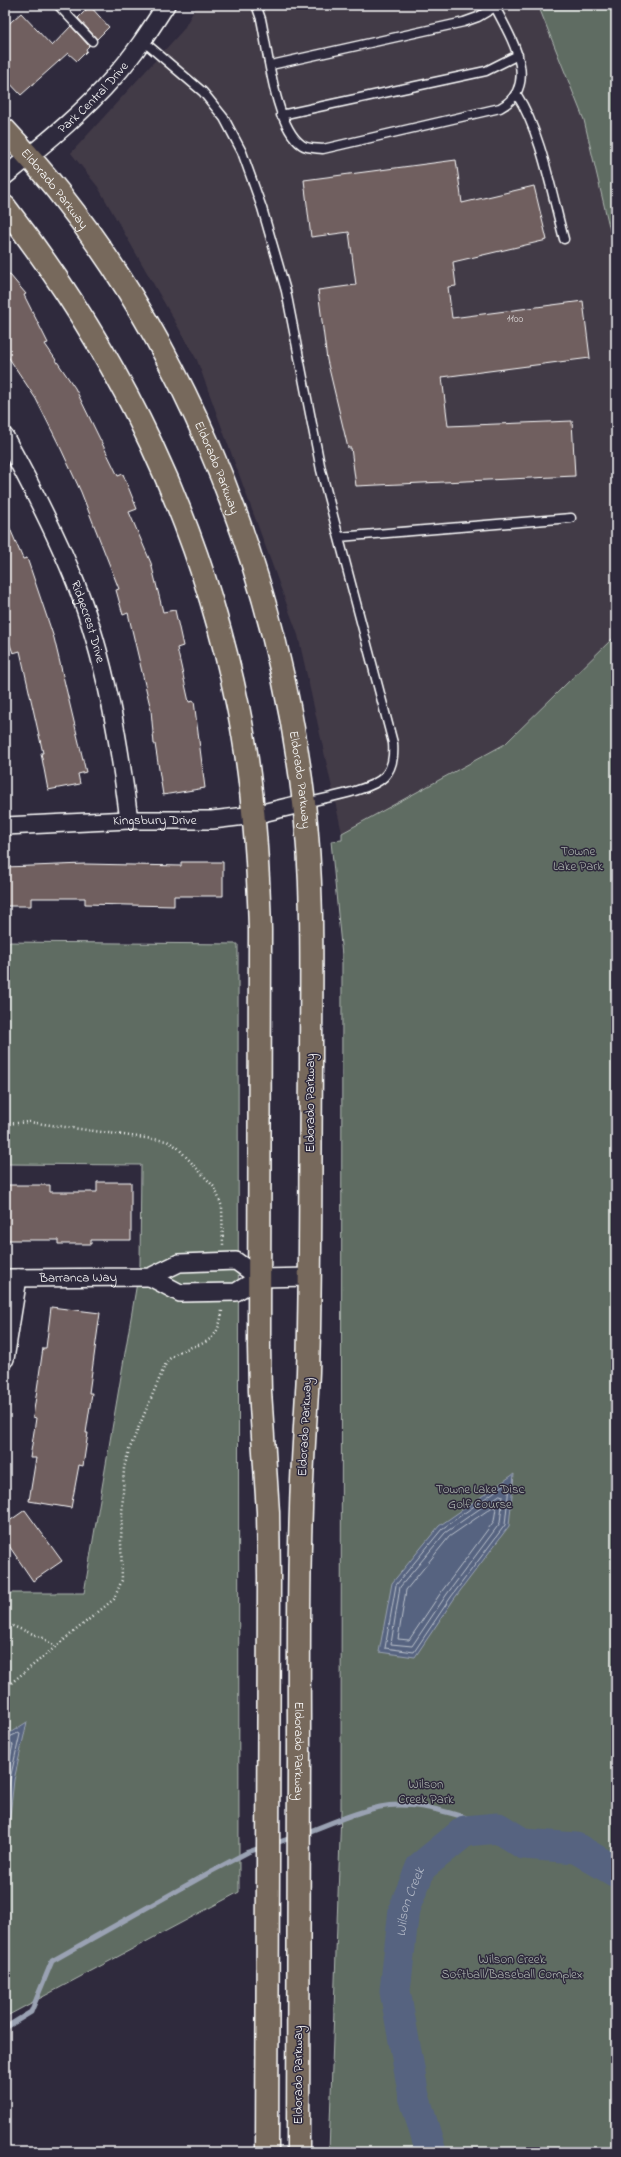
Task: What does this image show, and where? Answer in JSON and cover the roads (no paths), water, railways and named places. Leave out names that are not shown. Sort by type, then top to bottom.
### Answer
[{"type":"main road","name":"Eldorado Parkway","points":[[5,130],[29,156],[98,245],[127,288],[171,368],[222,478],[241,527],[272,633],[285,688],[304,803],[308,852],[311,943],[310,1277],[308,1376],[300,1560],[298,2152]]},
{"type":"main road","points":[[5,206],[68,295],[109,360],[160,460],[183,520],[215,613],[238,708],[254,815],[258,867],[260,930],[260,1390],[267,1475],[269,1576],[267,2152]]},
{"type":"street","name":"Park Central Drive","points":[[5,176],[78,115],[114,78],[143,41],[166,5]]},
{"type":"street","name":"Ridgecrest Drive","points":[[5,437],[42,506],[76,585],[102,668],[119,747],[129,820]]},
{"type":"street","name":"Kingsbury Drive","points":[[5,826],[129,820],[212,820],[254,815],[304,803]]},
{"type":"street","name":"Barranca Way","points":[[12,1278],[150,1277],[179,1263],[236,1261],[259,1278],[236,1292],[180,1293],[150,1277]]},
{"type":"street","points":[[259,1278],[310,1277]]},
{"type":"street","points":[[5,1359],[12,1278]]},
{"type":"lane","points":[[58,5],[92,41]]},
{"type":"lane","points":[[256,5],[262,19],[271,65],[281,115],[292,135],[303,146],[323,149],[500,108],[510,102],[517,95],[522,77],[518,55],[494,6],[478,17],[464,22],[271,65]]},
{"type":"lane","points":[[143,41],[203,92],[224,118],[242,152],[262,208],[286,291],[321,470],[393,743],[394,756],[390,768],[384,777],[375,783],[341,795],[304,803]]},
{"type":"lane","points":[[281,115],[486,71],[518,55]]},
{"type":"lane","points":[[517,95],[527,110],[534,130],[564,239]]},
{"type":"lane","points":[[339,537],[571,518]]},
{"type":"water","points":[[514,1474],[509,1526],[454,1599],[415,1657],[379,1652],[392,1583],[439,1526]]},
{"type":"water","points":[[27,1722],[14,1780],[5,1860],[5,1736]]},
{"type":"waterway","points":[[305,1833],[361,1812],[394,1805],[409,1805],[440,1810],[498,1828]]},
{"type":"waterway","name":"Wilson Creek","points":[[431,2152],[414,2096],[395,1991],[404,1909],[421,1867],[465,1831],[498,1828],[524,1844],[576,1848],[616,1872]]},
{"type":"waterway","points":[[273,1844],[294,1837]]},
{"type":"waterway","points":[[5,2028],[31,2012],[52,1961],[212,1871],[248,1852],[263,1847]]},
{"type":"park label","name":"Towne Lake Park","points":[[578,858]]},
{"type":"park label","name":"Towne Lake Disc Golf Course","points":[[480,1496]]},
{"type":"park label","name":"Wilson Creek Park","points":[[426,1792]]},
{"type":"park label","name":"Wilson Creek Softball/Baseball Complex","points":[[512,1966]]}]
